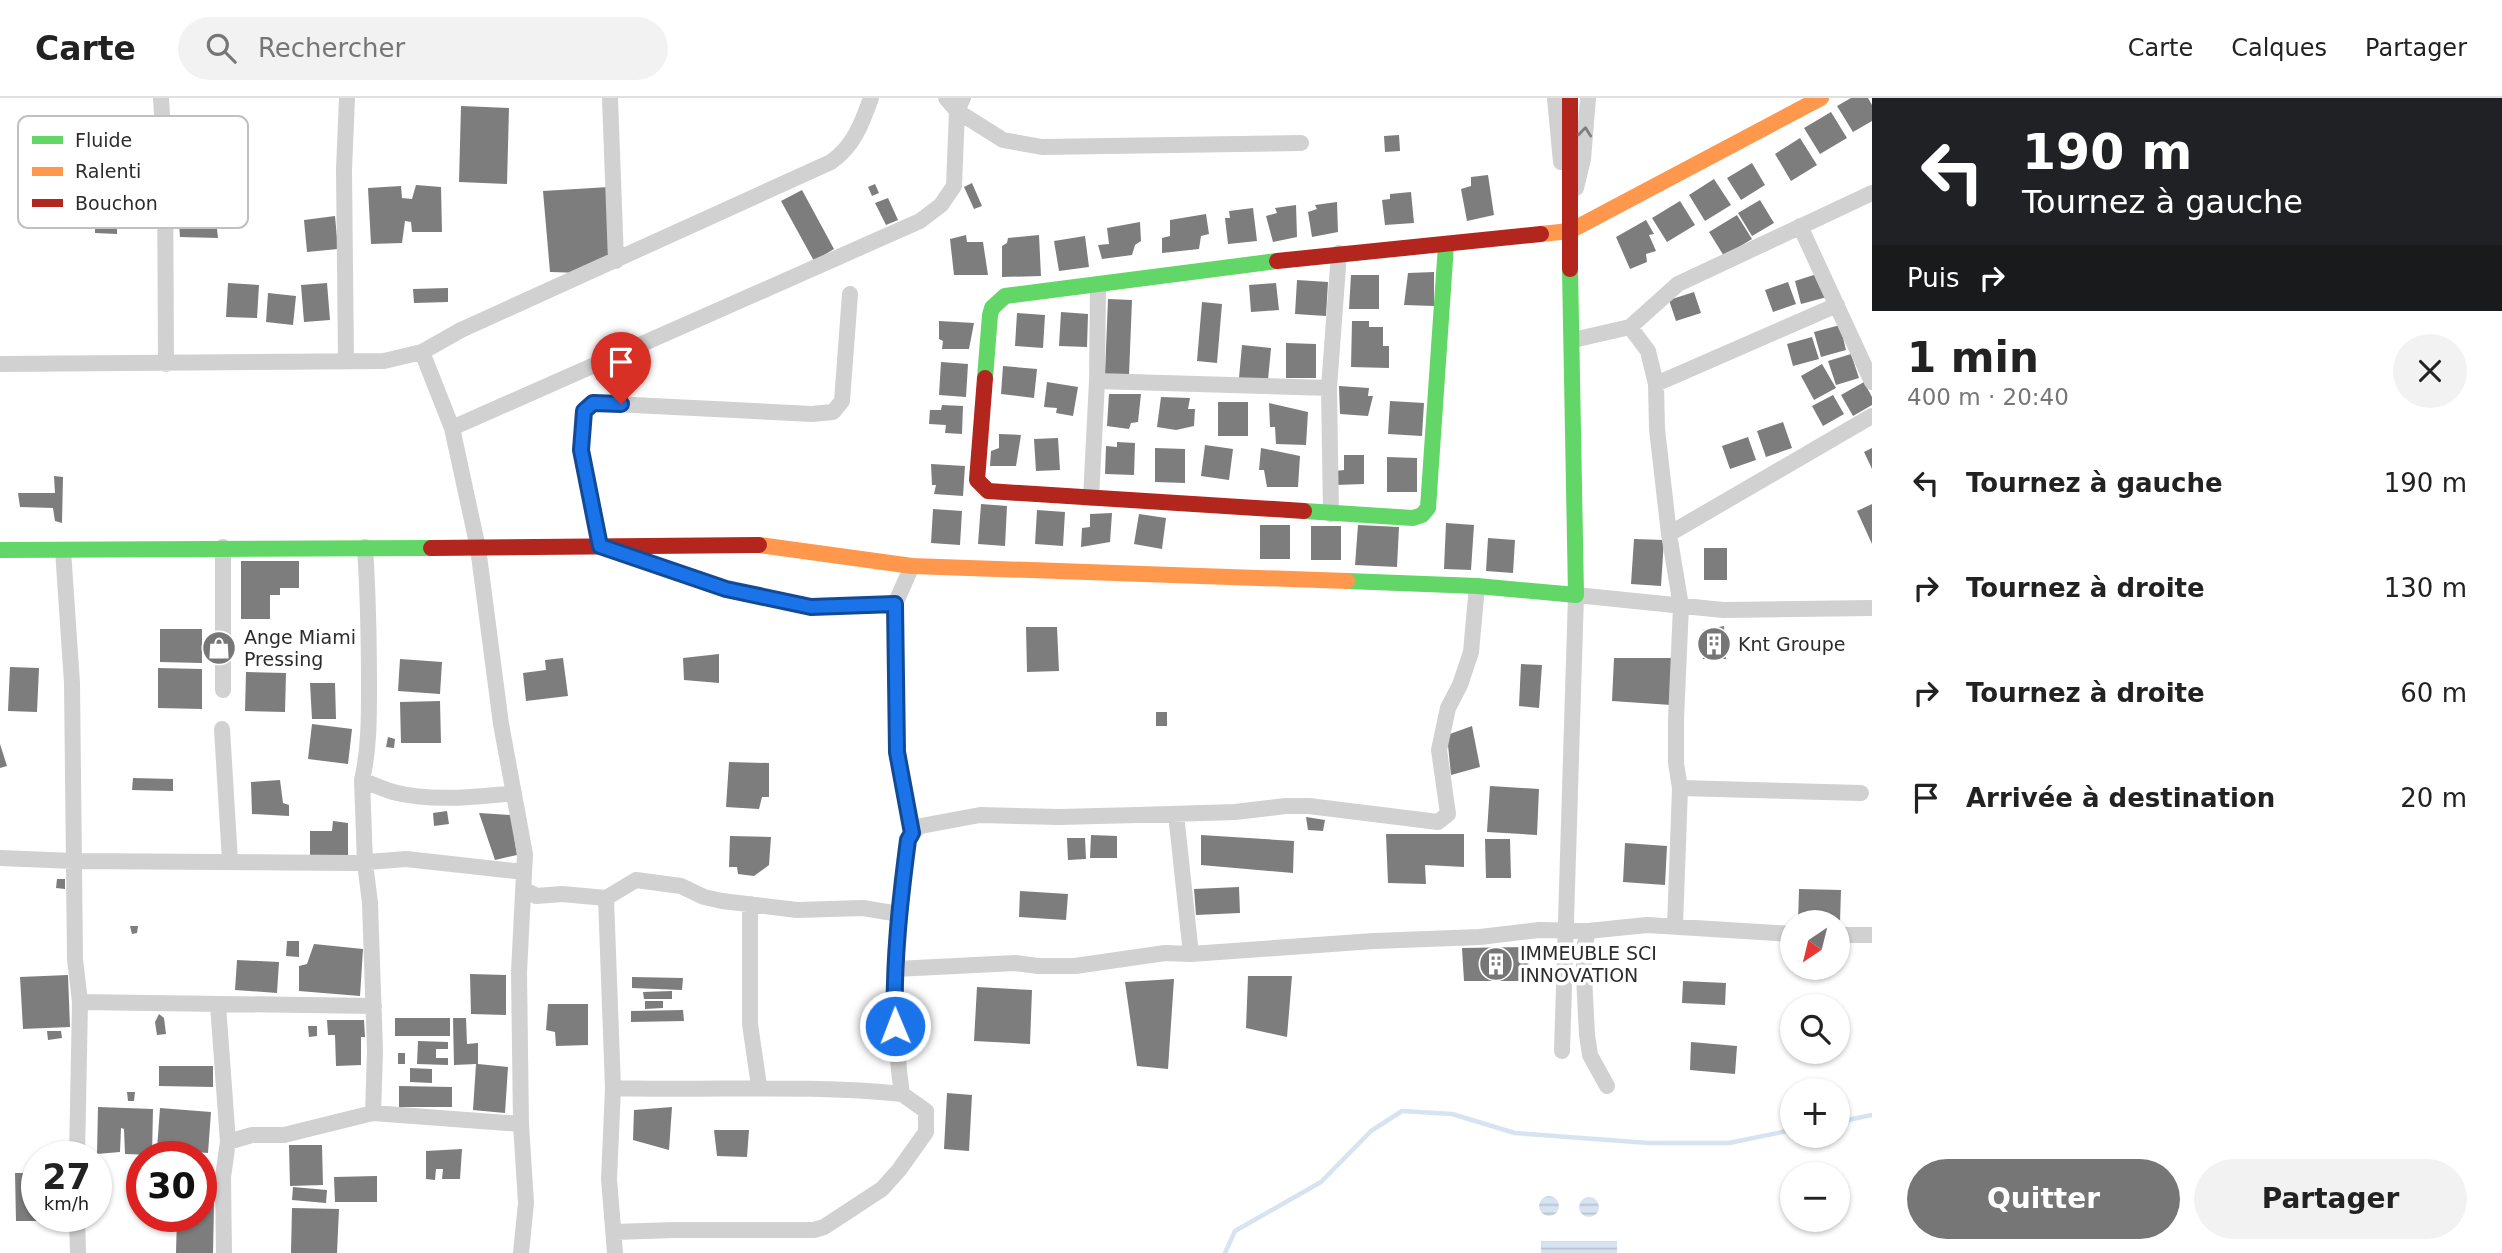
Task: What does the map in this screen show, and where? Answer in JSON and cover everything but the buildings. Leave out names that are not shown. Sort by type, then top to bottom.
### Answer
[{"type":"street","points":[[161,98],[162,116]]},
{"type":"street","points":[[346,361],[344,170],[347,98]]},
{"type":"street","points":[[610,98],[615,261]]},
{"type":"street","points":[[0,364],[384,361],[422,352],[461,330],[831,162],[844,153],[861,127],[871,98]]},
{"type":"street","points":[[946,98],[960,104],[1003,140],[1042,147],[1301,144]]},
{"type":"street","points":[[1555,98],[1558,144],[1570,222]]},
{"type":"street","points":[[1562,1051],[1576,595],[1570,98]]},
{"type":"street","points":[[1570,222],[1583,159],[1588,98]]},
{"type":"street","points":[[1446,245],[1428,508],[1422,516],[1413,518],[1331,514],[988,491],[977,480],[990,315],[992,308],[1005,296],[1339,253],[1446,245],[1570,222],[1821,98]]},
{"type":"street","points":[[452,428],[920,221],[941,205],[954,186],[960,104]]},
{"type":"street","points":[[1573,340],[1630,327],[1678,284],[1872,193]]},
{"type":"street","points":[[1800,226],[1872,383]]},
{"type":"street","points":[[165,228],[166,364]]},
{"type":"street","points":[[1331,514],[1329,388],[1339,253]]},
{"type":"street","points":[[1091,498],[1097,381],[1098,284]]},
{"type":"street","points":[[600,546],[581,450],[584,411],[593,403],[812,414],[833,412],[842,401],[850,293]]},
{"type":"street","points":[[1656,384],[1837,305]]},
{"type":"street","points":[[1630,327],[1648,351],[1656,384],[1657,429],[1669,534],[1681,606],[1676,719],[1676,763],[1680,788],[1675,926]]},
{"type":"street","points":[[422,352],[452,428],[478,548],[501,724],[525,854],[519,972],[521,1125],[526,1203],[522,1253]]},
{"type":"street","points":[[1097,381],[1329,388]]},
{"type":"street","points":[[1669,534],[1872,416]]},
{"type":"street","points":[[0,550],[755,544],[912,566],[1477,586],[1724,610],[1872,608]]},
{"type":"street","points":[[600,546],[726,589],[811,607],[895,604]]},
{"type":"street","points":[[223,547],[223,690]]},
{"type":"street","points":[[365,547],[369,603],[369,685],[367,758],[362,780],[375,1051],[373,1113]]},
{"type":"street","points":[[64,550],[72,683],[75,959],[80,1002],[77,1141]]},
{"type":"street","points":[[912,566],[895,604],[897,752],[912,833]]},
{"type":"street","points":[[902,1094],[896,1052],[896,969],[899,914],[908,840],[912,833],[928,824],[981,815],[1059,817],[1176,814],[1310,806],[1438,822],[1448,814],[1439,750],[1448,708],[1460,685],[1471,652],[1477,586]]},
{"type":"street","points":[[222,729],[230,861]]},
{"type":"street","points":[[362,780],[394,793],[465,798],[514,793]]},
{"type":"street","points":[[1680,788],[1861,793]]},
{"type":"street","points":[[1176,814],[1191,954]]},
{"type":"street","points":[[0,858],[365,863],[406,859],[524,881],[536,896],[562,894],[606,898],[636,880],[681,886],[704,897],[722,901],[797,910],[863,908],[899,914]]},
{"type":"street","points":[[606,898],[613,1088],[609,1179],[615,1253]]},
{"type":"street","points":[[750,904],[750,1024],[759,1086]]},
{"type":"street","points":[[896,969],[1015,963],[1075,966],[1165,953],[1191,954],[1374,941],[1480,937],[1539,930],[1588,931],[1647,925],[1780,933]]},
{"type":"street","points":[[1588,931],[1584,948],[1587,1035],[1590,1055],[1607,1086]]},
{"type":"street","points":[[1850,935],[1872,935]]},
{"type":"street","points":[[80,1002],[373,1006]]},
{"type":"street","points":[[218,1005],[228,1142],[223,1177],[224,1253]]},
{"type":"street","points":[[613,1088],[845,1088],[902,1094],[926,1111],[926,1132],[900,1170],[882,1189],[824,1227],[814,1230],[614,1232]]},
{"type":"street","points":[[228,1142],[251,1135],[284,1135],[373,1113],[521,1125]]},
{"type":"street","points":[[77,1232],[78,1253]]},
{"type":"water","points":[[1545,1196],[1553,1196],[1559,1206],[1553,1216],[1545,1216],[1539,1210],[1539,1202]]},
{"type":"water","points":[[1585,1197],[1593,1197],[1599,1207],[1593,1217],[1585,1217],[1579,1211],[1579,1203]]},
{"type":"water","points":[[1541,1241],[1617,1241],[1617,1253],[1541,1253]]},
{"type":"waterway","points":[[1225,1253],[1235,1231],[1321,1182],[1371,1131],[1402,1111],[1452,1114],[1515,1133],[1649,1143],[1729,1143],[1780,1132]]},
{"type":"waterway","points":[[1850,1120],[1872,1115]]},
{"type":"traffic: fast","points":[[1304,511],[1413,518],[1422,515],[1428,508],[1446,245]]},
{"type":"traffic: fast","points":[[985,378],[990,315],[992,308],[1005,296],[1277,261]]},
{"type":"traffic: fast","points":[[1347,581],[1477,586],[1576,595],[1570,269]]},
{"type":"traffic: fast","points":[[0,550],[431,548]]},
{"type":"traffic: slow","points":[[1541,234],[1570,231],[1821,98]]},
{"type":"traffic: slow","points":[[759,545],[912,566],[1347,581]]},
{"type":"traffic: jam","points":[[1570,98],[1570,269]]},
{"type":"traffic: jam","points":[[1277,261],[1541,234]]},
{"type":"traffic: jam","points":[[985,378],[977,480],[988,491],[1304,511]]},
{"type":"traffic: jam","points":[[431,548],[759,545]]},
{"type":"place","name":"Knt Groupe","points":[[1714,644]]},
{"type":"place","name":"Ange Miami Pressing","points":[[219,648]]},
{"type":"place","name":"IMMEUBLE SCI INNOVATION","points":[[1496,964]]},
{"type":"route","points":[[621,404],[593,403],[584,411],[581,450],[600,546],[726,589],[811,607],[895,604],[897,752],[912,833],[908,840],[899,914],[895,1026]]}]
